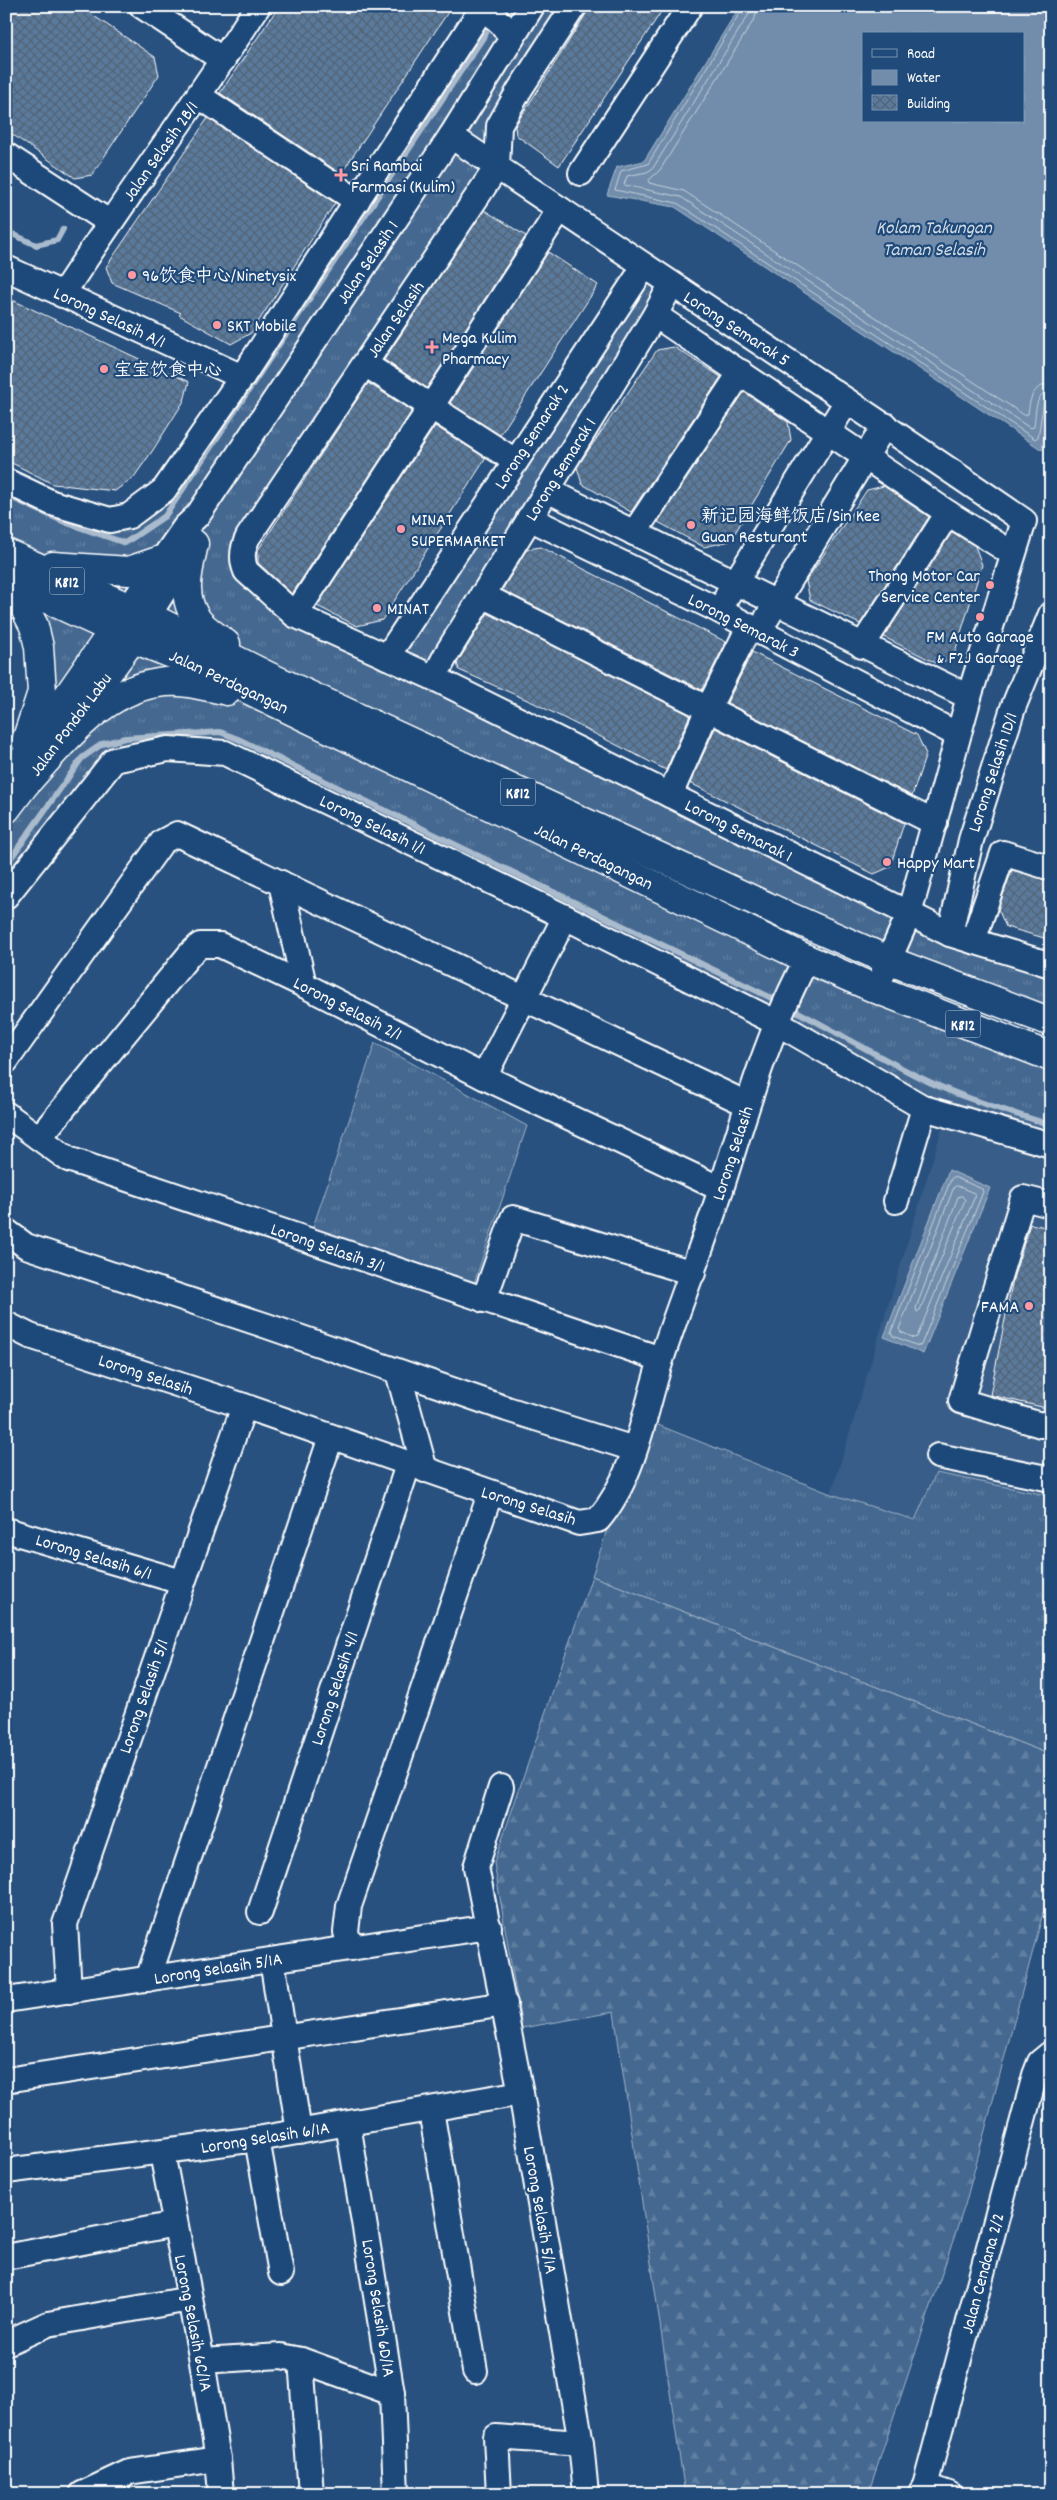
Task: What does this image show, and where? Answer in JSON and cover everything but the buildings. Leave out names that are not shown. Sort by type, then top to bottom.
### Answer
[{"type":"main road","points":[[194,544],[185,581],[189,603],[198,621],[260,672]]},
{"type":"main road","points":[[13,566],[129,571],[164,559]]},
{"type":"main road","name":"Jalan Perdagangan","points":[[13,566],[131,623],[260,672],[890,961],[1051,1022]]},
{"type":"main road","points":[[6,590],[23,605],[34,626],[42,669],[42,692],[15,782]]},
{"type":"main road","name":"Jalan Perdagangan","points":[[131,623],[187,660],[800,970],[876,989],[1051,1057]]},
{"type":"main road","name":"Jalan Pondok Labu","points":[[6,809],[15,782],[131,623]]},
{"type":"main road","points":[[15,782],[93,714],[131,689],[159,682],[183,682],[274,703]]},
{"type":"street","points":[[142,6],[223,60]]},
{"type":"street","name":"Jalan Selasih 2B/1","points":[[62,295],[109,222],[200,96],[258,6]]},
{"type":"street","name":"Jalan Selasih 1","points":[[131,623],[164,559],[185,527],[198,515],[451,136],[532,6]]},
{"type":"street","points":[[497,168],[499,126],[520,89],[574,6]]},
{"type":"street","points":[[581,173],[690,6]]},
{"type":"street","points":[[6,481],[52,502],[110,520],[129,516],[164,490],[242,377],[482,7],[500,23],[512,38]]},
{"type":"street","points":[[200,96],[357,201]]},
{"type":"street","name":"Lorong Semarak 5","points":[[451,136],[671,285],[885,425],[1024,521],[1013,554]]},
{"type":"street","points":[[6,155],[109,222]]},
{"type":"street","name":"Jalan Selasih","points":[[296,615],[251,578],[242,563],[243,547],[497,168]]},
{"type":"street","points":[[296,615],[433,408],[560,209]]},
{"type":"street","name":"Lorong Semarak 2","points":[[387,657],[644,267]]},
{"type":"street","name":"Lorong Selasih A/1","points":[[6,268],[242,377]]},
{"type":"street","name":"Lorong Semarak 1","points":[[434,678],[447,652],[656,315],[671,285]]},
{"type":"street","points":[[656,315],[948,513],[1013,554],[958,735],[909,914],[890,961],[876,989]]},
{"type":"street","points":[[365,364],[515,461]]},
{"type":"street","points":[[634,533],[741,372]]},
{"type":"street","points":[[718,610],[847,400]]},
{"type":"street","points":[[670,795],[708,709],[754,630],[775,604],[885,425]]},
{"type":"street","points":[[547,490],[775,604],[969,697]]},
{"type":"street","points":[[862,646],[948,513]]},
{"type":"street","name":"Jalan Selasih 1","points":[[131,623],[194,544],[198,515]]},
{"type":"street","name":"Lorong Semarak 3","points":[[529,518],[718,610],[958,735]]},
{"type":"street","points":[[482,595],[934,823]]},
{"type":"street","name":"Lorong Selasih 1D/1","points":[[950,934],[971,840],[1012,708],[1042,661],[1051,614]]},
{"type":"street","name":"Lorong Semarak 1","points":[[296,615],[434,678],[950,934],[1051,965]]},
{"type":"street","name":"Lorong Selasih 1/1","points":[[6,896],[114,760],[168,749],[225,753],[565,917],[777,1022],[924,1108],[1051,1145]]},
{"type":"street","points":[[6,1062],[162,842],[176,834],[523,1000],[747,1104]]},
{"type":"street","points":[[973,941],[1003,853],[1051,868]]},
{"type":"street","points":[[281,883],[304,985]]},
{"type":"street","points":[[484,1077],[565,917]]},
{"type":"street","name":"Lorong Selasih 2/1","points":[[40,1138],[200,945],[220,945],[304,985],[484,1077],[721,1189]]},
{"type":"street","name":"Lorong Selasih","points":[[6,1324],[30,1336],[244,1406],[490,1494],[579,1523],[598,1520],[615,1498],[634,1449],[661,1359],[693,1273],[747,1104],[777,1022],[800,970]]},
{"type":"street","points":[[896,1201],[924,1108]]},
{"type":"street","name":"Lorong Selasih 3/1","points":[[6,1114],[68,1159],[661,1359]]},
{"type":"street","points":[[1051,1205],[1023,1198],[961,1401],[1041,1425],[1051,1422]]},
{"type":"street","points":[[484,1300],[513,1218],[693,1273]]},
{"type":"street","points":[[6,1232],[26,1246],[507,1409],[634,1449]]},
{"type":"street","points":[[398,1372],[416,1467]]},
{"type":"street","name":"Lorong Selasih 5/1","points":[[69,1991],[65,1924],[244,1406]]},
{"type":"street","points":[[148,1979],[331,1437]]},
{"type":"street","points":[[938,1456],[1051,1479]]},
{"type":"street","name":"Lorong Selasih 4/1","points":[[260,1912],[416,1467]]},
{"type":"street","points":[[351,1948],[346,1932],[349,1906],[490,1494]]},
{"type":"street","name":"Lorong Selasih 6/1","points":[[6,1530],[182,1582]]},
{"type":"street","name":"Lorong Selasih 5/1A","points":[[501,1787],[476,1867],[522,2093],[581,2443],[586,2494]]},
{"type":"street","name":"Lorong Selasih 5/1A","points":[[6,2000],[489,1927]]},
{"type":"street","points":[[272,1960],[299,2132]]},
{"type":"street","points":[[6,2080],[505,2004]]},
{"type":"street","name":"Jalan Cendana 2/2","points":[[923,2490],[1035,2075],[1040,2062],[1049,2054]]},
{"type":"street","name":"Lorong Selasih 6/1A","points":[[6,2171],[162,2153],[257,2139],[522,2093]]},
{"type":"street","points":[[431,2110],[475,2371]]},
{"type":"street","name":"Lorong Selasih 6D/1A","points":[[348,2124],[392,2393],[396,2494]]},
{"type":"street","points":[[257,2139],[280,2273]]},
{"type":"street","name":"Lorong Selasih 6C/1A","points":[[162,2153],[202,2361],[218,2459],[221,2494]]},
{"type":"street","points":[[6,2257],[175,2224]]},
{"type":"street","points":[[6,2343],[48,2324],[190,2299]]},
{"type":"street","points":[[202,2361],[281,2356],[301,2360],[392,2393]]},
{"type":"street","points":[[301,2360],[311,2494]]},
{"type":"street","points":[[499,2494],[496,2437],[581,2443]]},
{"type":"street","points":[[82,2494],[129,2472],[218,2459]]},
{"type":"street","points":[[923,2490],[949,2494]]},
{"type":"shaded area","points":[[951,1099],[1051,1137],[1051,1496],[936,1474],[915,1520],[831,1494]]},
{"type":"green space","points":[[532,6],[574,6],[520,89],[497,167],[248,537],[246,571],[387,657],[644,267],[671,285],[434,678],[909,914],[1051,965],[1051,1022],[6,553],[6,481],[110,520],[152,501],[483,7],[501,23]]},
{"type":"green space","points":[[6,580],[114,630],[12,777],[42,692]]},
{"type":"green space","points":[[134,639],[1051,1056],[1051,1145],[924,1108],[225,753],[114,760],[6,896],[6,809]]},
{"type":"green space","points":[[375,1043],[527,1126],[473,1286],[312,1230]]},
{"type":"green space","points":[[643,1419],[831,1494],[915,1520],[936,1473],[1051,1496],[1051,1755],[592,1576]]},
{"type":"green space","points":[[592,1576],[1051,1755],[1051,1883],[965,2205],[868,2494],[685,2494],[614,2012],[522,2028],[494,1863]]},
{"type":"water","name":"Kolam Takungan Taman Selasih","points":[[740,6],[1051,6],[1051,385],[1042,450],[675,207],[607,195],[617,167],[644,161]]},
{"type":"water","points":[[949,1170],[990,1188],[923,1354],[884,1337]]},
{"type":"waterway","points":[[6,495],[67,523],[125,543],[165,516],[486,33]]},
{"type":"waterway","points":[[6,231],[36,245],[57,240],[63,229]]},
{"type":"waterway","points":[[6,865],[82,758],[102,744],[125,738],[220,732],[238,739],[755,990],[935,1085],[968,1098],[1051,1125]]},
{"type":"place","name":"Sri Rambai Farmasi (Kulim)","points":[[341,175]]},
{"type":"place","name":"96饮食中心/Ninetysix","points":[[132,275]]},
{"type":"place","name":"SKT Mobile","points":[[217,325]]},
{"type":"place","name":"Mega Kulim Pharmacy","points":[[432,347]]},
{"type":"place","name":"宝宝饮食中心","points":[[104,369]]},
{"type":"place","name":"新记园海鲜饭店/Sin Kee Guan Resturant","points":[[691,525]]},
{"type":"place","name":"MINAT SUPERMARKET","points":[[401,529]]},
{"type":"place","name":"Thong Motor Car Service Center","points":[[990,585]]},
{"type":"place","name":"MINAT","points":[[377,608]]},
{"type":"place","name":"FM Auto Garage & F2J Garage","points":[[980,617]]},
{"type":"place","name":"Happy Mart","points":[[887,862]]},
{"type":"place","name":"FAMA","points":[[1029,1306]]}]
